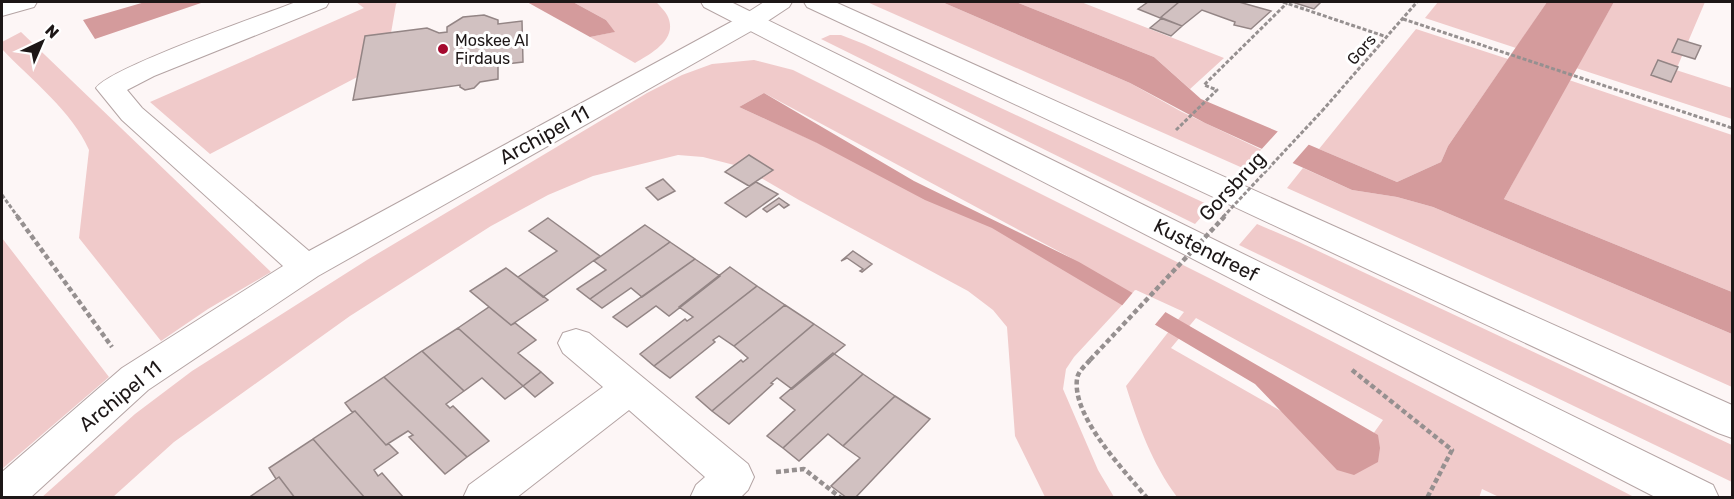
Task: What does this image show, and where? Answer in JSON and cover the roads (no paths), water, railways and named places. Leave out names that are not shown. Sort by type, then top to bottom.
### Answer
[{"type":"main road","points":[[2,9],[25,2]]},
{"type":"main road","points":[[306,267],[132,114],[110,88],[145,70],[317,2]]},
{"type":"main road","name":"Kustendreef","points":[[713,2],[1698,498]]},
{"type":"main road","name":"Archipel 11","points":[[2,497],[135,379],[306,267],[751,21],[780,2]]},
{"type":"main road","points":[[816,2],[1732,422]]},
{"type":"main road","points":[[576,343],[630,388],[723,487]]},
{"type":"main road","points":[[484,498],[630,388]]},
{"type":"place","name":"Moskee Al Firdaus","points":[[443,49]]}]
